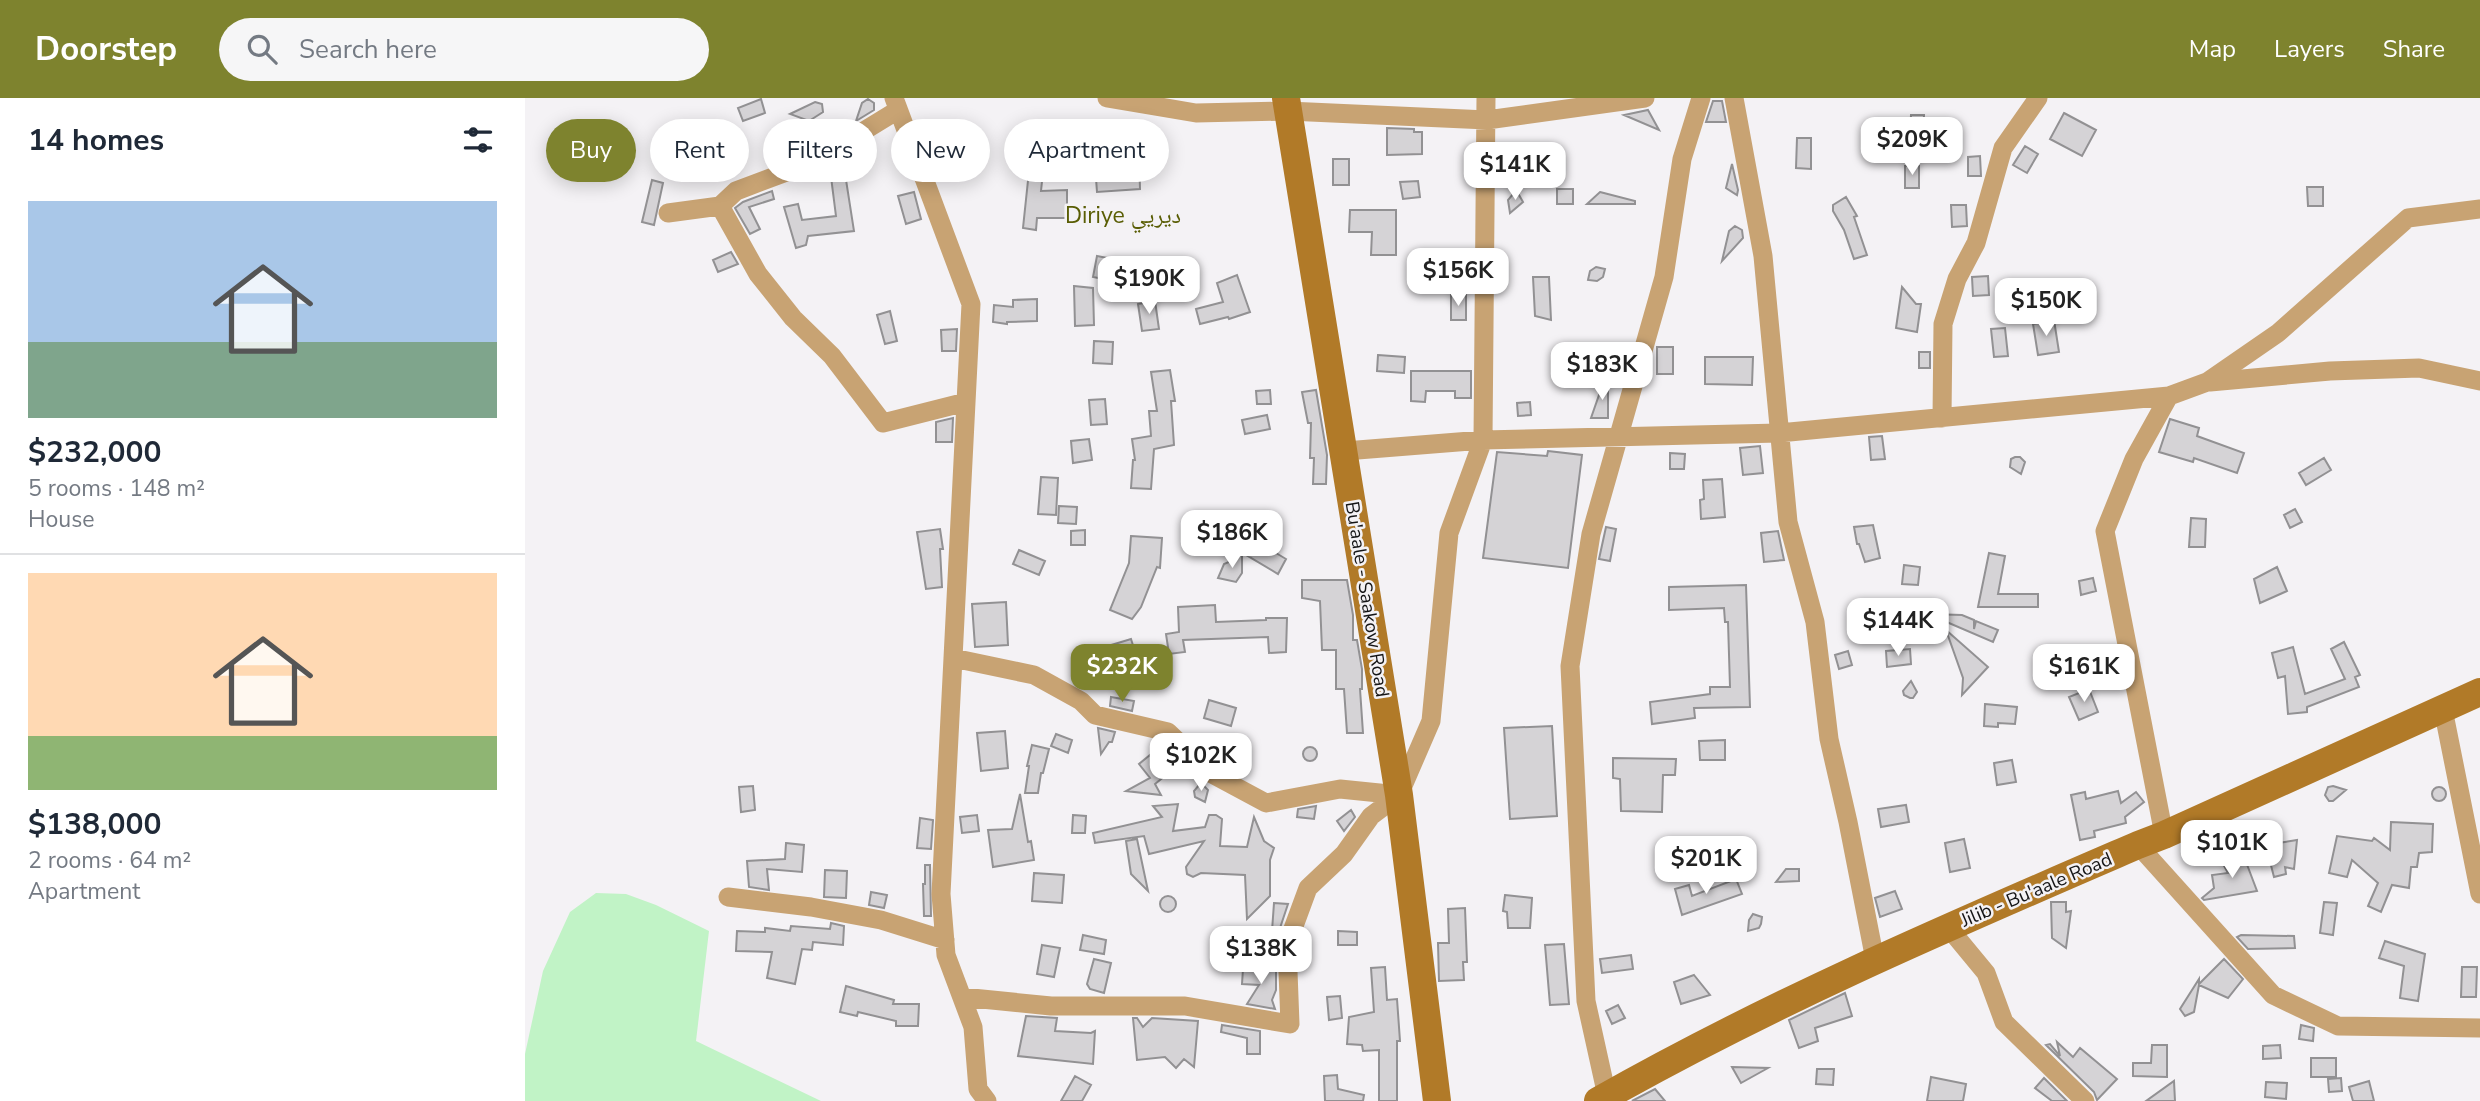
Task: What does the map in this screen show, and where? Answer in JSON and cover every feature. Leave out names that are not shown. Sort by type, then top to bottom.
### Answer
[{"type":"main road","name":"Bu'aale - Saakow Road","points":[[1287,105],[1399,795],[1437,1101]]},
{"type":"main road","name":"Jilib - Bu'aale Road","points":[[1603,1098],[1702,1044],[1875,960],[2480,692]]},
{"type":"street","points":[[1107,98],[1196,113],[1287,105],[1487,120],[1645,98]]},
{"type":"street","points":[[962,998],[1051,1006],[1185,1006],[1290,1024],[1287,946],[1308,888],[1344,854],[1371,816],[1399,795],[1431,721],[1449,533],[1483,440],[1486,98]]},
{"type":"street","points":[[1603,1098],[1586,1001],[1570,666],[1591,534],[1664,277],[1682,159],[1701,98]]},
{"type":"street","points":[[1734,98],[1763,256],[1788,522],[1815,622],[1829,739],[1875,960]]},
{"type":"street","points":[[1942,418],[1943,324],[1957,279],[1976,243],[2003,148],[2038,98]]},
{"type":"street","points":[[668,213],[720,206],[736,191],[813,162],[896,104],[971,304],[941,894],[946,955],[973,1027],[983,1097]]},
{"type":"street","points":[[720,206],[758,274],[793,318],[832,356],[883,423],[966,402]]},
{"type":"street","points":[[2207,382],[2278,333],[2408,218],[2480,209]]},
{"type":"street","points":[[1345,451],[1483,440],[1779,433],[2168,396],[2207,382],[2330,371],[2419,368],[2480,381]]},
{"type":"street","points":[[2168,396],[2134,459],[2105,531],[2151,840],[2273,995],[2338,1026],[2480,1027]]},
{"type":"street","points":[[953,658],[1034,674],[1081,701],[1095,715],[1168,732],[1212,775],[1266,803],[1340,789],[1399,795]]},
{"type":"street","points":[[2443,709],[2474,830],[2480,894]]},
{"type":"street","points":[[728,897],[811,907],[881,920],[945,940]]},
{"type":"street","points":[[1948,927],[1986,973],[2004,1022],[2085,1101]]},
{"type":"green space","points":[[596,893],[626,894],[656,905],[709,931],[696,1041],[821,1101],[525,1101],[525,1054],[543,971],[570,912]]},
{"type":"building","points":[[761,99],[765,113],[742,119],[738,108]]},
{"type":"building","points":[[868,99],[874,103],[874,110],[857,119],[862,103]]},
{"type":"building","points":[[1713,101],[1722,101],[1726,122],[1706,122]]},
{"type":"building","points":[[815,102],[822,104],[823,112],[812,119],[790,114]]},
{"type":"building","points":[[1648,110],[1659,130],[1624,115]]},
{"type":"building","points":[[2064,113],[2096,130],[2082,156],[2050,139]]},
{"type":"building","points":[[1911,115],[1924,115],[1923,136],[1910,136]]},
{"type":"building","points":[[1387,128],[1422,132],[1422,154],[1387,155]]},
{"type":"building","points":[[1868,136],[1898,136],[1898,157],[1868,157]]},
{"type":"building","points":[[1797,138],[1811,138],[1811,169],[1796,168]]},
{"type":"building","points":[[1943,140],[1943,161],[1926,162],[1926,141]]},
{"type":"building","points":[[2025,146],[2038,154],[2027,173],[2013,165]]},
{"type":"building","points":[[1543,149],[1541,151],[1559,151],[1562,154],[1564,158],[1561,168],[1539,153],[1528,167],[1520,166],[1518,162],[1521,155]]},
{"type":"building","points":[[1980,156],[1981,176],[1968,176],[1968,157]]},
{"type":"building","points":[[1333,159],[1349,159],[1349,185],[1333,185]]},
{"type":"building","points":[[1732,164],[1738,190],[1737,195],[1726,188]]},
{"type":"building","points":[[1905,166],[1919,166],[1919,188],[1905,188]]},
{"type":"building","points":[[1418,181],[1420,197],[1403,199],[1400,182]]},
{"type":"building","points":[[652,182],[663,183],[654,225],[642,222]]},
{"type":"building","points":[[832,182],[846,182],[854,231],[808,236],[806,245],[796,248],[784,207],[798,204],[802,220],[836,216]]},
{"type":"building","points":[[1028,182],[1042,182],[1041,191],[1067,190],[1067,218],[1037,218],[1036,230],[1023,228]]},
{"type":"building","points":[[1096,182],[1140,182],[1140,189],[1097,192]]},
{"type":"building","points":[[2307,187],[2323,187],[2323,206],[2308,206]]},
{"type":"building","points":[[1557,189],[1573,189],[1573,204],[1557,204]]},
{"type":"building","points":[[772,191],[774,199],[749,207],[760,229],[750,234],[735,208],[743,202]]},
{"type":"building","points":[[914,192],[921,219],[906,224],[898,196]]},
{"type":"building","points":[[1600,192],[1635,201],[1635,204],[1587,204]]},
{"type":"building","points":[[1513,194],[1519,195],[1523,202],[1510,213],[1508,200]]},
{"type":"building","points":[[1846,197],[1857,216],[1854,217],[1867,255],[1854,259],[1844,230],[1833,211],[1833,205]]},
{"type":"building","points":[[1951,205],[1966,205],[1967,226],[1952,227]]},
{"type":"building","points":[[1350,210],[1396,210],[1396,255],[1371,255],[1372,232],[1349,232]]},
{"type":"building","points":[[1735,226],[1742,230],[1743,238],[1722,261],[1729,231]]},
{"type":"building","points":[[731,252],[738,264],[718,272],[713,260]]},
{"type":"building","points":[[1097,256],[1128,262],[1124,283],[1093,277]]},
{"type":"building","points":[[1596,267],[1605,269],[1603,277],[1597,281],[1588,280],[1590,271]]},
{"type":"building","points":[[1237,275],[1250,312],[1200,324],[1196,309],[1223,302],[1217,283]]},
{"type":"building","points":[[1988,276],[1989,295],[1973,296],[1972,277]]},
{"type":"building","points":[[1533,277],[1549,277],[1551,320],[1535,316]]},
{"type":"building","points":[[1074,286],[1093,288],[1094,325],[1075,326]]},
{"type":"building","points":[[1902,287],[1916,304],[1921,304],[1917,332],[1896,328]]},
{"type":"building","points":[[1451,295],[1466,295],[1466,320],[1451,320]]},
{"type":"building","points":[[1037,299],[1037,321],[1007,324],[993,322],[994,305],[1013,307],[1013,300]]},
{"type":"building","points":[[1155,301],[1159,329],[1142,331],[1138,304]]},
{"type":"building","points":[[890,311],[897,341],[885,344],[877,315]]},
{"type":"building","points":[[2054,320],[2059,352],[2038,355],[2033,324]]},
{"type":"building","points":[[2005,328],[2008,356],[1994,357],[1991,329]]},
{"type":"building","points":[[957,329],[956,351],[942,351],[941,330]]},
{"type":"building","points":[[1094,341],[1113,342],[1112,364],[1093,363]]},
{"type":"building","points":[[1577,347],[1580,377],[1562,379],[1559,348]]},
{"type":"building","points":[[1657,347],[1673,347],[1673,374],[1657,374]]},
{"type":"building","points":[[1919,352],[1930,352],[1930,368],[1919,368]]},
{"type":"building","points":[[1378,355],[1405,357],[1404,373],[1377,371]]},
{"type":"building","points":[[1705,357],[1753,357],[1752,385],[1705,384]]},
{"type":"building","points":[[1170,370],[1175,401],[1171,401],[1174,445],[1154,449],[1151,489],[1131,488],[1135,460],[1132,439],[1151,436],[1149,411],[1157,411],[1151,372]]},
{"type":"building","points":[[1411,371],[1471,371],[1471,398],[1455,398],[1455,391],[1426,391],[1425,402],[1411,401]]},
{"type":"building","points":[[1606,375],[1608,418],[1591,418]]},
{"type":"building","points":[[1270,390],[1271,404],[1257,404],[1256,391]]},
{"type":"building","points":[[1316,390],[1327,455],[1326,484],[1313,484],[1314,458],[1310,458],[1311,423],[1308,423],[1302,392]]},
{"type":"building","points":[[1105,399],[1107,424],[1091,425],[1089,400]]},
{"type":"building","points":[[1530,402],[1531,415],[1518,416],[1517,403]]},
{"type":"building","points":[[1267,415],[1270,429],[1245,434],[1242,420]]},
{"type":"building","points":[[953,418],[952,442],[936,442],[936,422]]},
{"type":"building","points":[[2170,419],[2199,428],[2197,436],[2244,453],[2237,473],[2194,458],[2193,462],[2159,452]]},
{"type":"building","points":[[1882,436],[1885,459],[1871,460],[1869,437]]},
{"type":"building","points":[[1089,439],[1092,460],[1073,463],[1071,441]]},
{"type":"building","points":[[1760,446],[1763,473],[1743,475],[1740,448]]},
{"type":"building","points":[[1548,451],[1582,455],[1568,568],[1483,558],[1497,452],[1547,456]]},
{"type":"building","points":[[1670,453],[1685,454],[1684,469],[1670,469]]},
{"type":"building","points":[[2020,457],[2025,462],[2021,474],[2010,467],[2011,459]]},
{"type":"building","points":[[2324,458],[2331,470],[2306,485],[2299,473]]},
{"type":"building","points":[[1041,477],[1058,478],[1056,515],[1038,514]]},
{"type":"building","points":[[1722,479],[1725,517],[1701,519],[1703,480]]},
{"type":"building","points":[[1059,506],[1077,507],[1076,524],[1058,523]]},
{"type":"building","points":[[2295,509],[2302,522],[2290,528],[2284,515]]},
{"type":"building","points":[[1212,515],[1238,516],[1237,536],[1212,536]]},
{"type":"building","points":[[2191,518],[2206,519],[2205,547],[2189,547]]},
{"type":"building","points":[[1873,525],[1880,558],[1865,562],[1857,544],[1854,527]]},
{"type":"building","points":[[1606,527],[1616,529],[1610,561],[1599,559]]},
{"type":"building","points":[[940,529],[943,549],[940,549],[942,587],[926,589],[917,532]]},
{"type":"building","points":[[1085,530],[1085,545],[1071,545],[1071,531]]},
{"type":"building","points":[[1778,531],[1784,560],[1764,562],[1761,533]]},
{"type":"building","points":[[1131,536],[1162,538],[1160,568],[1157,567],[1141,607],[1132,619],[1110,610],[1129,563]]},
{"type":"building","points":[[1019,550],[1045,561],[1039,575],[1013,564]]},
{"type":"building","points":[[1271,550],[1286,559],[1278,574],[1248,556]]},
{"type":"building","points":[[1242,553],[1242,573],[1236,582],[1218,578],[1224,564]]},
{"type":"building","points":[[1989,553],[2005,556],[1998,594],[2038,594],[2038,607],[1978,607]]},
{"type":"building","points":[[1904,565],[1920,567],[1918,585],[1902,584]]},
{"type":"building","points":[[2277,567],[2287,591],[2260,603],[2254,579]]},
{"type":"building","points":[[2093,578],[2096,591],[2081,595],[2079,581]]},
{"type":"building","points":[[1302,580],[1347,580],[1353,615],[1353,640],[1357,640],[1362,669],[1360,689],[1363,733],[1347,733],[1344,689],[1336,689],[1336,650],[1322,650],[1320,601],[1302,598]]},
{"type":"building","points":[[1746,585],[1750,707],[1694,708],[1695,718],[1652,724],[1650,702],[1710,694],[1710,687],[1730,687],[1728,622],[1725,622],[1724,608],[1669,610],[1669,587]]},
{"type":"building","points":[[1006,602],[1008,645],[975,647],[972,604]]},
{"type":"building","points":[[1215,605],[1216,622],[1287,618],[1286,652],[1269,653],[1268,637],[1183,640],[1185,652],[1169,654],[1166,634],[1179,632],[1178,607]]},
{"type":"building","points":[[1928,614],[1962,615],[1974,620],[1974,629],[1976,621],[1998,630],[1993,642]]},
{"type":"building","points":[[1946,630],[1988,667],[1962,695],[1963,678]]},
{"type":"building","points":[[1131,639],[1137,658],[1114,666],[1108,646]]},
{"type":"building","points":[[2344,642],[2360,675],[2355,677],[2359,687],[2307,707],[2307,712],[2288,714],[2285,676],[2278,678],[2272,653],[2293,647],[2305,694],[2345,679],[2331,649]]},
{"type":"building","points":[[1910,649],[1911,664],[1887,667],[1886,651]]},
{"type":"building","points":[[1848,651],[1852,665],[1839,669],[1835,655]]},
{"type":"building","points":[[1911,681],[1917,692],[1913,698],[1904,695],[1903,691]]},
{"type":"building","points":[[2089,689],[2098,712],[2079,720],[2069,697]]},
{"type":"building","points":[[1111,697],[1134,701],[1132,711],[1110,706]]},
{"type":"building","points":[[1209,700],[1236,708],[1231,726],[1204,718]]},
{"type":"building","points":[[1985,704],[2017,707],[2015,724],[1984,726]]},
{"type":"building","points":[[1552,726],[1557,816],[1510,819],[1504,728]]},
{"type":"building","points":[[1098,728],[1115,732],[1112,742],[1109,742],[1101,754]]},
{"type":"building","points":[[1005,731],[1008,768],[981,771],[977,733]]},
{"type":"building","points":[[1056,734],[1072,740],[1068,753],[1051,746]]},
{"type":"building","points":[[1725,740],[1725,760],[1700,760],[1699,741]]},
{"type":"building","points":[[1032,745],[1049,749],[1038,793],[1025,793],[1027,766]]},
{"type":"building","points":[[1307,747],[1313,747],[1317,754],[1313,761],[1307,761],[1303,757],[1303,751]]},
{"type":"building","points":[[1169,750],[1178,758],[1166,775],[1155,784],[1161,795],[1126,791],[1150,778],[1139,764],[1150,755],[1155,762]]},
{"type":"building","points":[[1613,758],[1676,759],[1675,775],[1663,775],[1662,812],[1621,811],[1620,779],[1613,778]]},
{"type":"building","points":[[2012,760],[2016,782],[1997,785],[1994,763]]},
{"type":"building","points":[[1199,785],[1208,790],[1205,802],[1195,797],[1194,791]]},
{"type":"building","points":[[753,786],[755,810],[741,812],[739,787]]},
{"type":"building","points":[[2328,787],[2346,790],[2333,801],[2329,801],[2325,795]]},
{"type":"building","points":[[2436,787],[2442,787],[2446,794],[2442,801],[2436,801],[2432,797],[2432,791]]},
{"type":"building","points":[[2118,791],[2121,803],[2136,792],[2144,802],[2125,817],[2126,823],[2094,831],[2095,837],[2080,840],[2071,795],[2085,792],[2086,799]]},
{"type":"building","points":[[1020,794],[1028,842],[1031,841],[1034,860],[993,867],[988,830],[1012,829]]},
{"type":"building","points":[[1178,804],[1173,831],[1205,827],[1209,815],[1216,815],[1222,819],[1220,846],[1247,847],[1254,817],[1264,841],[1274,848],[1270,860],[1270,896],[1247,919],[1245,875],[1201,873],[1193,877],[1187,874],[1186,867],[1204,841],[1149,854],[1144,836],[1095,843],[1093,833],[1162,817],[1153,806]]},
{"type":"building","points":[[1906,805],[1909,822],[1881,827],[1878,809]]},
{"type":"building","points":[[1316,806],[1314,819],[1297,817],[1298,809]]},
{"type":"building","points":[[1351,810],[1355,817],[1344,831],[1337,821]]},
{"type":"building","points":[[977,815],[979,831],[962,833],[960,817]]},
{"type":"building","points":[[1073,815],[1086,816],[1085,833],[1072,833]]},
{"type":"building","points":[[920,818],[933,820],[931,849],[917,848]]},
{"type":"building","points":[[2391,822],[2433,824],[2432,852],[2419,853],[2417,867],[2411,867],[2409,888],[2392,885],[2381,912],[2368,906],[2378,883],[2352,860],[2347,877],[2329,873],[2337,836],[2372,841],[2374,838],[2390,850]]},
{"type":"building","points":[[2276,835],[2278,843],[2297,840],[2294,869],[2285,867],[2286,874],[2274,877],[2264,838]]},
{"type":"building","points":[[1137,839],[1148,891],[1131,874],[1126,841]]},
{"type":"building","points":[[1964,839],[1970,868],[1950,872],[1945,843]]},
{"type":"building","points":[[786,843],[804,845],[802,872],[767,869],[769,890],[749,887],[747,861],[785,859]]},
{"type":"building","points":[[2243,854],[2257,891],[2204,900],[2202,898],[2214,888],[2212,875],[2228,873],[2222,862]]},
{"type":"building","points":[[925,865],[930,865],[931,916],[924,916]]},
{"type":"building","points":[[1786,869],[1799,869],[1799,881],[1776,882]]},
{"type":"building","points":[[825,870],[847,871],[846,898],[824,897]]},
{"type":"building","points":[[1034,873],[1064,875],[1062,903],[1032,901]]},
{"type":"building","points":[[1736,879],[1742,894],[1682,915],[1675,889],[1689,885],[1692,896]]},
{"type":"building","points":[[1895,891],[1902,909],[1880,917],[1875,898]]},
{"type":"building","points":[[871,892],[887,895],[884,908],[869,905]]},
{"type":"building","points":[[1505,895],[1532,898],[1530,928],[1508,928],[1507,912],[1503,911]]},
{"type":"building","points":[[1168,896],[1174,898],[1174,910],[1168,912],[1162,910],[1160,904],[1162,898]]},
{"type":"building","points":[[2051,902],[2066,902],[2066,912],[2071,911],[2066,948],[2052,938]]},
{"type":"building","points":[[2324,902],[2337,903],[2333,935],[2320,933]]},
{"type":"building","points":[[1274,903],[1288,904],[1279,931],[1272,931]]},
{"type":"building","points":[[1465,908],[1467,962],[1463,962],[1464,980],[1439,981],[1438,943],[1449,943],[1448,909]]},
{"type":"building","points":[[1753,914],[1762,917],[1761,924],[1759,928],[1748,931],[1749,920]]},
{"type":"building","points":[[831,923],[844,926],[843,945],[813,942],[812,950],[802,949],[795,984],[767,978],[772,952],[736,951],[737,931],[765,932],[765,928],[790,931],[791,926],[830,929]]},
{"type":"building","points":[[1338,931],[1357,932],[1357,945],[1338,945]]},
{"type":"building","points":[[1083,935],[1106,940],[1104,954],[1080,950]]},
{"type":"building","points":[[2294,936],[2295,948],[2248,949],[2237,937]]},
{"type":"building","points":[[2385,941],[2425,954],[2418,1001],[2400,998],[2404,966],[2379,958]]},
{"type":"building","points":[[1564,944],[1569,1004],[1550,1005],[1545,945]]},
{"type":"building","points":[[1042,945],[1060,948],[1054,977],[1037,974]]},
{"type":"building","points":[[1631,955],[1633,969],[1602,973],[1600,959]]},
{"type":"building","points":[[1094,959],[1111,963],[1104,993],[1090,989],[1087,984]]},
{"type":"building","points":[[2224,959],[2243,979],[2228,998],[2199,985],[2194,1012],[2185,1016],[2180,1009],[2199,979],[2199,984]]},
{"type":"building","points":[[1385,967],[1387,1000],[1397,999],[1400,1041],[1397,1041],[1397,1101],[1379,1101],[1379,1050],[1363,1051],[1362,1045],[1347,1044],[1349,1017],[1374,1012],[1371,968]]},
{"type":"building","points":[[2462,967],[2477,967],[2476,997],[2461,997]]},
{"type":"building","points":[[1243,969],[1276,969],[1276,990],[1272,1000],[1275,1009],[1247,1004],[1259,985],[1242,984]]},
{"type":"building","points":[[1694,975],[1710,995],[1681,1004],[1674,982]]},
{"type":"building","points":[[846,986],[894,1000],[893,1004],[919,1004],[918,1026],[896,1026],[896,1021],[858,1012],[857,1016],[840,1012]]},
{"type":"building","points":[[1845,993],[1852,1016],[1815,1028],[1818,1041],[1799,1048],[1789,1020]]},
{"type":"building","points":[[1340,996],[1342,1018],[1329,1020],[1327,997]]},
{"type":"building","points":[[1618,1005],[1625,1018],[1612,1024],[1606,1011]]},
{"type":"building","points":[[1026,1016],[1057,1018],[1055,1031],[1095,1031],[1093,1064],[1018,1056]]},
{"type":"building","points":[[1133,1018],[1137,1018],[1143,1027],[1152,1018],[1198,1021],[1194,1067],[1184,1059],[1176,1068],[1165,1057],[1137,1060]]},
{"type":"building","points":[[1222,1025],[1260,1031],[1260,1054],[1247,1054],[1247,1038],[1221,1032]]},
{"type":"building","points":[[2301,1025],[2314,1028],[2313,1041],[2299,1039]]},
{"type":"building","points":[[2057,1042],[2073,1057],[2080,1048],[2117,1079],[2097,1100],[2094,1092],[2046,1045],[2050,1044],[2060,1056]]},
{"type":"building","points":[[2152,1045],[2167,1045],[2167,1077],[2133,1076],[2133,1063],[2151,1063]]},
{"type":"building","points":[[2280,1045],[2281,1058],[2263,1059],[2263,1046]]},
{"type":"building","points":[[2311,1058],[2336,1058],[2336,1077],[2311,1077]]},
{"type":"building","points":[[1732,1067],[1768,1068],[1741,1083]]},
{"type":"building","points":[[1817,1069],[1834,1069],[1833,1085],[1816,1084]]},
{"type":"building","points":[[1337,1075],[1338,1089],[1364,1095],[1363,1101],[1325,1101],[1324,1076]]},
{"type":"building","points":[[1075,1076],[1091,1085],[1082,1101],[1061,1101]]},
{"type":"building","points":[[1931,1077],[1966,1084],[1963,1101],[1927,1101]]},
{"type":"building","points":[[2044,1078],[2067,1101],[2052,1101],[2035,1088]]},
{"type":"building","points":[[2341,1078],[2342,1091],[2329,1092],[2328,1079]]},
{"type":"building","points":[[2174,1081],[2175,1101],[2146,1101]]},
{"type":"building","points":[[2369,1081],[2374,1101],[2353,1101],[2349,1087]]},
{"type":"building","points":[[2266,1082],[2287,1083],[2286,1099],[2265,1097]]},
{"type":"building","points":[[1655,1089],[1665,1101],[1632,1101]]},
{"type":"district","name":"Diriye ديريي","points":[[1123,215]]}]
